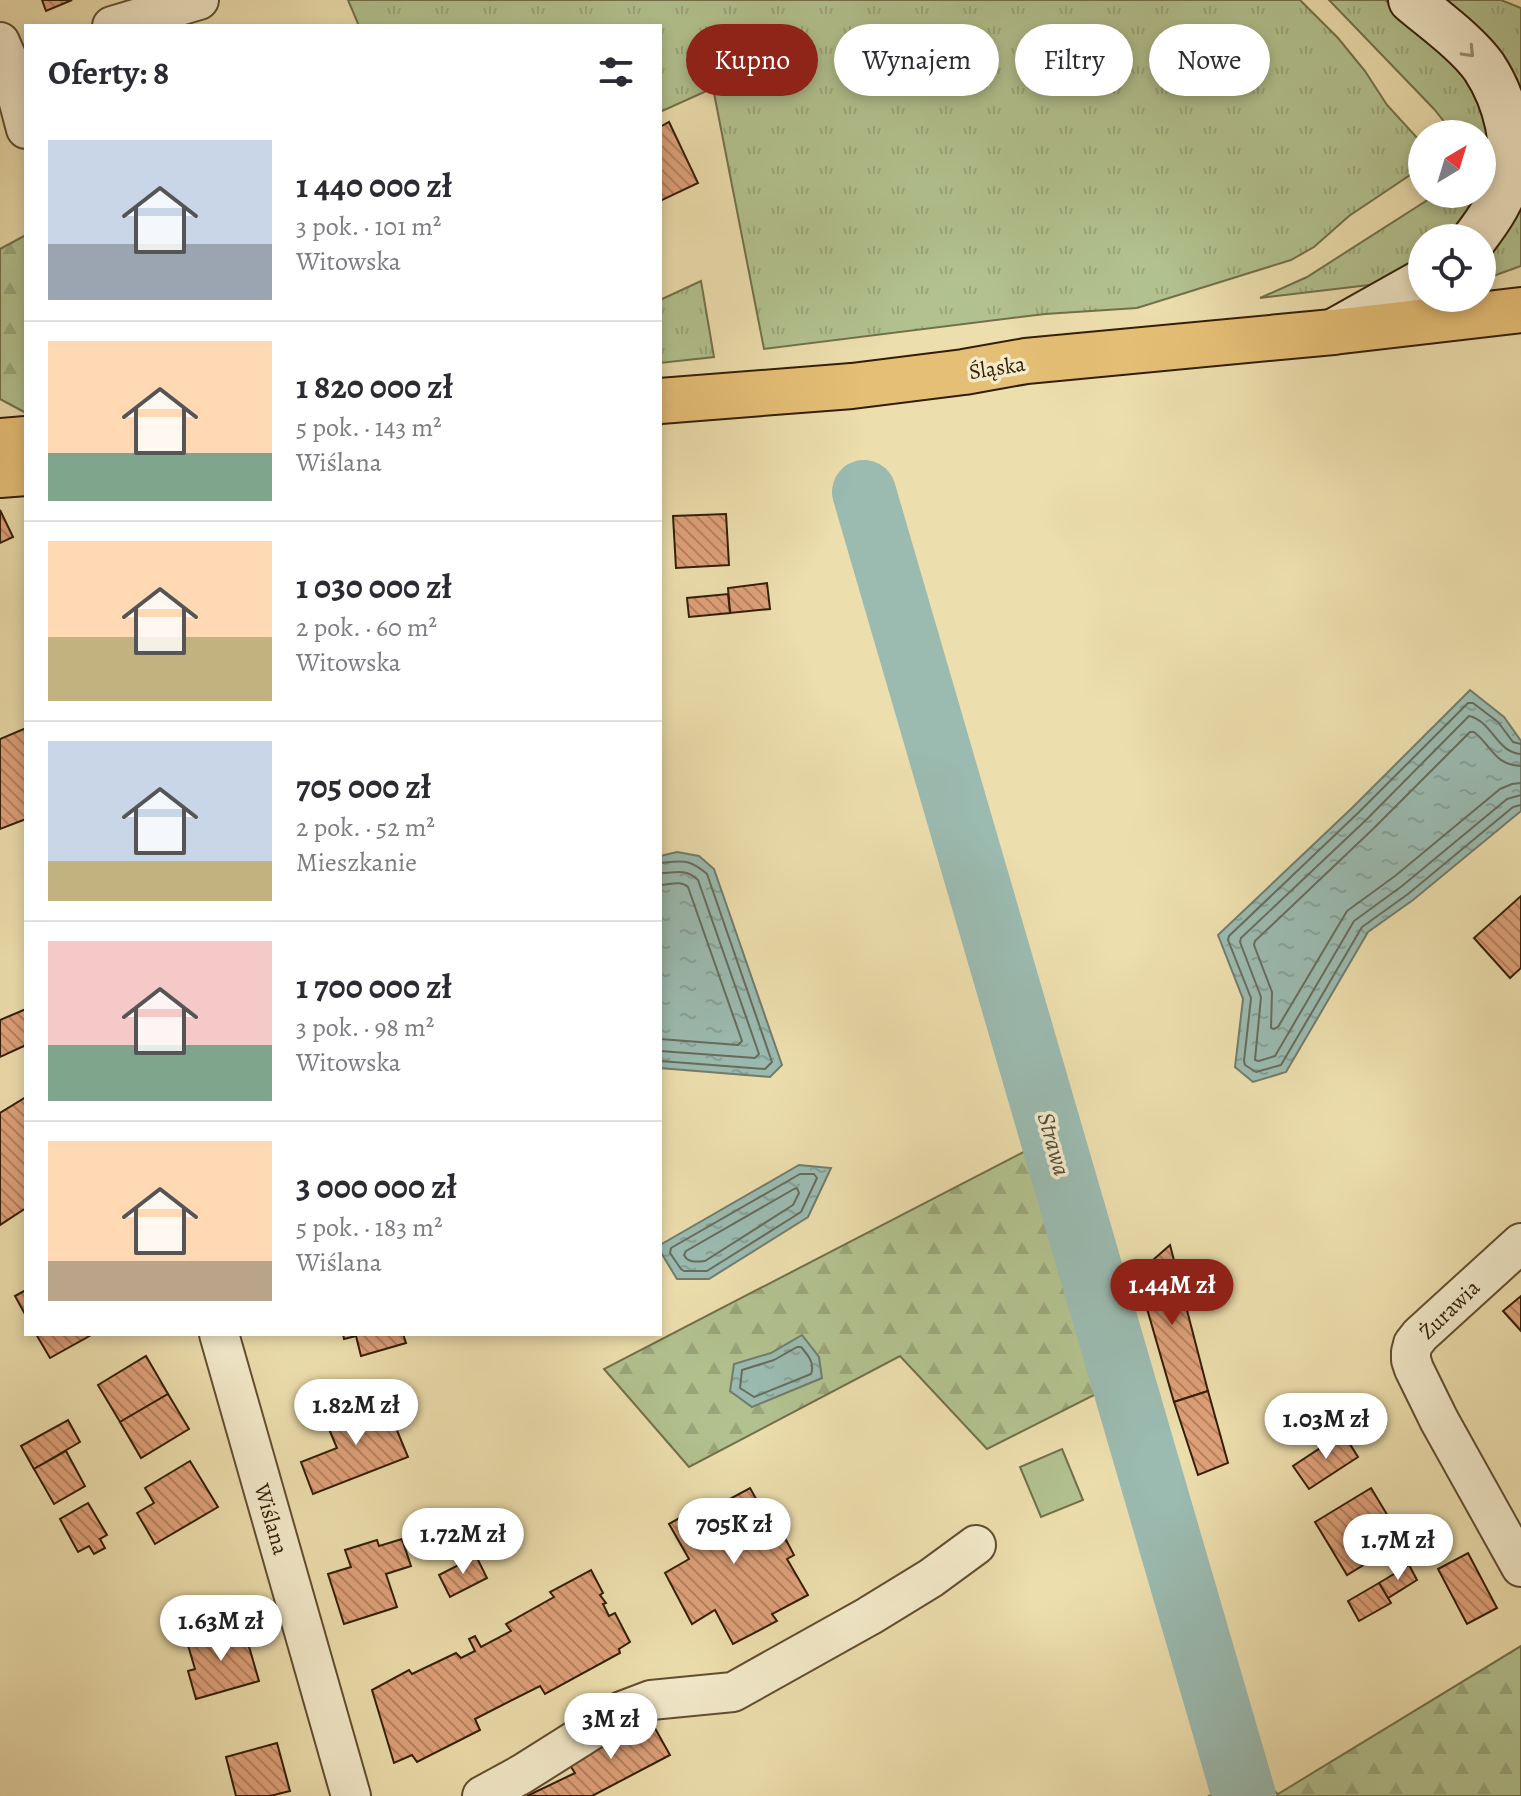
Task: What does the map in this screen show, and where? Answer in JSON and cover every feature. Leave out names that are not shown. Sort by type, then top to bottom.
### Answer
[{"type":"main road","points":[[1411,0],[1483,66],[1501,102],[1510,139],[1511,159],[1507,184],[1486,224]]},
{"type":"main road","points":[[1496,288],[1521,280]]},
{"type":"main road","points":[[1333,332],[1408,290]]},
{"type":"main road","name":"Śląska","points":[[662,401],[852,386],[1026,361],[1333,332],[1521,310]]},
{"type":"main road","name":"Śląska","points":[[1333,332],[1408,312]]},
{"type":"main road","points":[[0,441],[24,439]]},
{"type":"main road","points":[[0,475],[24,473]]},
{"type":"street","points":[[119,24],[199,0]]},
{"type":"street","points":[[11,51],[24,119]]},
{"type":"street","name":"Żurawia","points":[[1521,1243],[1428,1326],[1413,1344],[1411,1360],[1439,1420],[1521,1567]]},
{"type":"street","name":"Wiślana","points":[[220,1336],[351,1796]]},
{"type":"street","points":[[482,1796],[622,1711],[651,1700],[733,1692],[869,1616],[931,1578],[976,1545]]},
{"type":"green space","points":[[348,0],[1300,0],[1338,38],[1387,105],[1408,128],[1408,176],[1349,216],[1314,247],[1291,260],[1137,308],[1045,314],[764,349],[715,96],[818,96],[818,24],[686,24],[686,96],[695,96],[662,111],[662,24],[358,24]]},
{"type":"green space","points":[[1329,0],[1385,0],[1408,18],[1467,77],[1483,106],[1486,120],[1443,120]]},
{"type":"green space","points":[[1435,0],[1501,0],[1521,8],[1521,109]]},
{"type":"green space","points":[[1521,197],[1521,266],[1496,275],[1498,243]]},
{"type":"green space","points":[[1415,208],[1474,208],[1464,224],[1408,224],[1408,273],[1386,283],[1260,298],[1307,277]]},
{"type":"green space","points":[[24,236],[24,412],[0,399],[0,249]]},
{"type":"green space","points":[[701,281],[714,357],[662,363],[662,299]]},
{"type":"green space","points":[[1039,1144],[1104,1390],[987,1449],[900,1356],[689,1467],[604,1369]]},
{"type":"green space","points":[[1062,1449],[1083,1500],[1041,1517],[1020,1467]]},
{"type":"green space","points":[[1521,1646],[1521,1796],[1209,1796],[1249,1770],[1278,1794]]},
{"type":"water","points":[[879,486],[911,572],[896,597],[872,585],[845,496]]},
{"type":"water","points":[[1470,690],[1504,717],[1521,741],[1521,811],[1413,900],[1368,932],[1286,1072],[1253,1082],[1235,1067],[1243,999],[1218,935]]},
{"type":"water","points":[[677,852],[699,856],[714,869],[782,1065],[770,1077],[662,1068],[662,856]]},
{"type":"water","points":[[799,1165],[831,1168],[808,1217],[709,1279],[677,1279],[662,1254],[662,1244]]},
{"type":"water","points":[[802,1335],[819,1357],[822,1378],[752,1407],[730,1391],[734,1364],[771,1353]]},
{"type":"building","points":[[42,0],[72,0],[46,11]]},
{"type":"building","points":[[669,122],[698,183],[662,200],[662,126]]},
{"type":"building","points":[[0,510],[13,537],[0,543]]},
{"type":"building","points":[[726,514],[729,565],[676,568],[673,516]]},
{"type":"building","points":[[767,583],[770,609],[730,613],[728,588]]},
{"type":"building","points":[[728,594],[730,613],[689,617],[687,598]]},
{"type":"building","points":[[24,729],[24,820],[0,829],[0,739]]},
{"type":"building","points":[[1521,896],[1521,968],[1510,978],[1474,938]]},
{"type":"building","points":[[24,1010],[24,1046],[0,1057],[0,1020]]},
{"type":"building","points":[[24,1098],[24,1209],[0,1225],[0,1113]]},
{"type":"building","points":[[1170,1245],[1208,1391],[1174,1402],[1137,1274]]},
{"type":"building","points":[[24,1291],[24,1312],[15,1296]]},
{"type":"building","points":[[1521,1296],[1521,1331],[1503,1311]]},
{"type":"building","points":[[37,1336],[89,1336],[50,1358]]},
{"type":"building","points":[[356,1336],[404,1336],[406,1343],[361,1356]]},
{"type":"building","points":[[146,1356],[168,1394],[120,1422],[98,1385]]},
{"type":"building","points":[[1208,1391],[1228,1463],[1198,1475],[1174,1402]]},
{"type":"building","points":[[168,1394],[189,1429],[141,1458],[120,1422]]},
{"type":"building","points":[[384,1399],[408,1457],[313,1494],[301,1462],[337,1448],[326,1422]]},
{"type":"building","points":[[68,1420],[80,1442],[34,1469],[21,1446]]},
{"type":"building","points":[[1343,1433],[1358,1457],[1309,1489],[1293,1466]]},
{"type":"building","points":[[66,1451],[85,1486],[54,1504],[34,1469]]},
{"type":"building","points":[[190,1461],[218,1507],[155,1544],[137,1513],[154,1503],[145,1488]]},
{"type":"building","points":[[750,1488],[769,1522],[775,1519],[794,1555],[787,1559],[808,1595],[772,1614],[777,1621],[733,1644],[715,1610],[692,1624],[665,1573],[689,1559],[669,1524],[712,1500],[715,1507]]},
{"type":"building","points":[[1371,1488],[1403,1541],[1347,1575],[1315,1522]]},
{"type":"building","points":[[88,1503],[107,1535],[100,1539],[105,1548],[94,1554],[89,1546],[78,1552],[60,1519]]},
{"type":"building","points":[[402,1539],[411,1566],[386,1574],[397,1607],[344,1624],[328,1574],[351,1567],[345,1550],[377,1540],[379,1546]]},
{"type":"building","points":[[1468,1553],[1497,1608],[1467,1624],[1438,1569]]},
{"type":"building","points":[[476,1556],[487,1578],[450,1597],[439,1575]]},
{"type":"building","points":[[1409,1565],[1417,1580],[1388,1598],[1379,1583]]},
{"type":"building","points":[[591,1570],[603,1593],[600,1595],[609,1616],[615,1613],[630,1642],[619,1649],[620,1653],[545,1694],[540,1686],[475,1719],[480,1730],[417,1762],[412,1755],[394,1763],[372,1690],[409,1670],[412,1674],[456,1653],[461,1658],[475,1651],[469,1639],[475,1636],[481,1647],[511,1631],[506,1624],[554,1597],[550,1592]]},
{"type":"building","points":[[1379,1583],[1391,1603],[1359,1621],[1348,1601]]},
{"type":"building","points":[[243,1626],[259,1681],[196,1699],[188,1671],[195,1669],[187,1642]]},
{"type":"building","points":[[647,1714],[670,1755],[592,1796],[527,1796],[575,1773],[566,1759]]},
{"type":"building","points":[[277,1743],[290,1791],[270,1796],[236,1796],[226,1757]]},
{"type":"waterway","name":"Strawa","points":[[864,492],[1244,1796]]},
{"type":"waterway","points":[[1225,1796],[1242,1791]]}]
